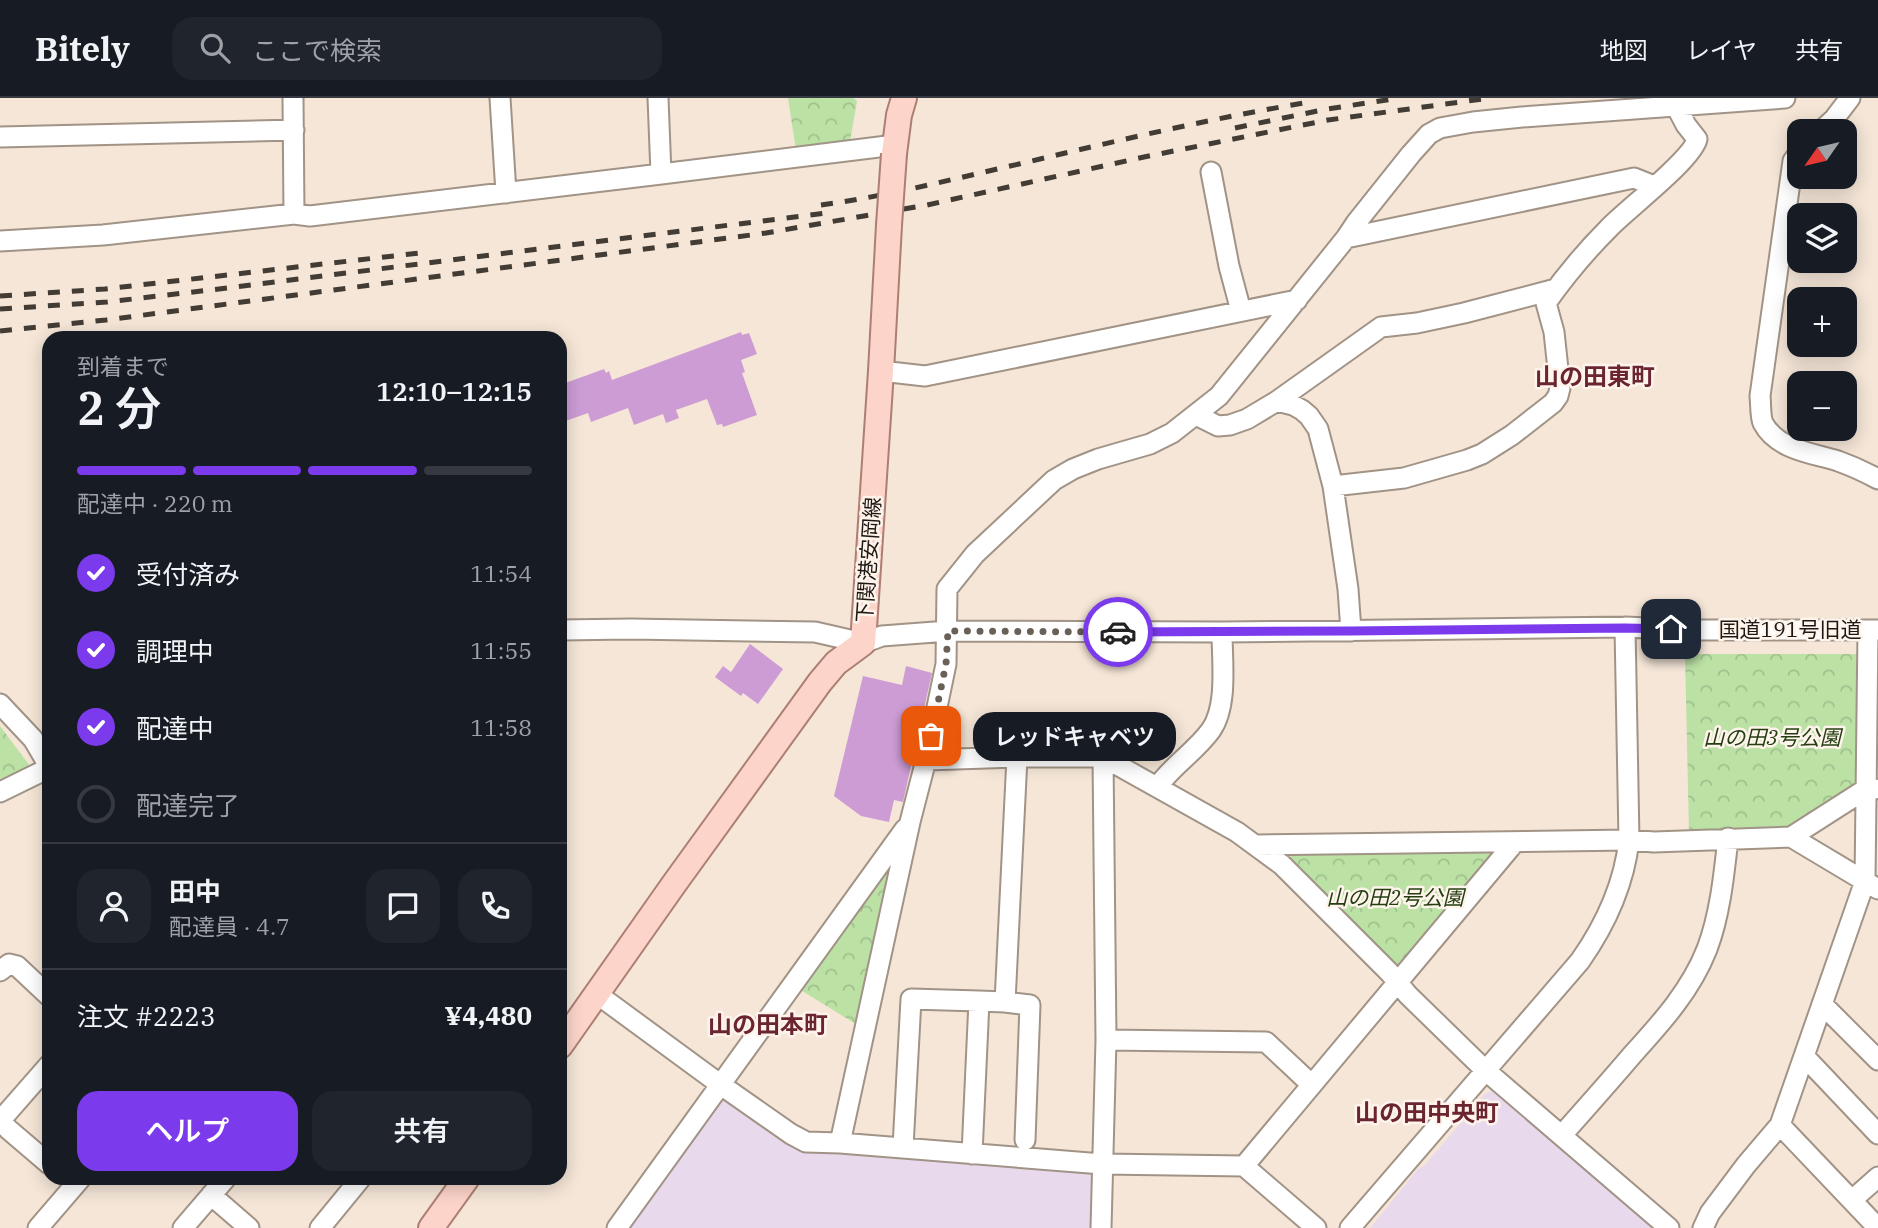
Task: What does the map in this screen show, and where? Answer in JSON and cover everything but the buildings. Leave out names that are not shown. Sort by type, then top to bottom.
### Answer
[{"type":"main road","name":"下関港安岡線","points":[[567,1036],[820,682],[836,663],[863,643],[894,149],[904,98]]},
{"type":"main road","points":[[431,1228],[462,1185]]},
{"type":"street","points":[[293,98],[294,214]]},
{"type":"street","points":[[500,98],[506,193]]},
{"type":"street","points":[[658,98],[661,174]]},
{"type":"street","points":[[840,1143],[946,664],[947,589],[975,554],[1054,480],[1098,459],[1150,444],[1172,433],[1219,396],[1379,193],[1429,134],[1440,128],[1522,115],[1785,98]]},
{"type":"street","points":[[1834,119],[1850,98]]},
{"type":"street","points":[[1333,486],[1404,478],[1467,460],[1512,435],[1553,403],[1560,388],[1554,332],[1546,303],[1597,240],[1695,146],[1697,139],[1676,106]]},
{"type":"street","points":[[0,137],[294,130]]},
{"type":"street","points":[[0,241],[103,235],[294,214],[310,216],[894,149]]},
{"type":"street","points":[[1211,172],[1241,311]]},
{"type":"street","points":[[1346,238],[1634,178],[1654,186]]},
{"type":"street","points":[[1789,189],[1760,396],[1762,421],[1780,442],[1791,448],[1841,462],[1878,479]]},
{"type":"street","points":[[1196,415],[1217,426],[1247,419],[1277,401],[1381,327],[1464,313],[1556,289]]},
{"type":"street","points":[[881,371],[925,376],[1297,300]]},
{"type":"street","points":[[1277,401],[1293,405],[1310,416],[1318,429],[1333,486],[1348,589],[1351,631]]},
{"type":"street","points":[[1350,1228],[1588,950],[1617,897],[1627,864],[1629,840],[1625,628]]},
{"type":"street","name":"国道191号旧道","points":[[863,643],[882,636],[948,631],[1222,632],[1625,628],[1873,630]]},
{"type":"street","points":[[567,630],[815,632],[863,643]]},
{"type":"street","points":[[1703,1228],[1710,1213],[1780,1125],[1822,1004],[1872,885],[1873,630]]},
{"type":"street","points":[[1158,786],[1206,736],[1214,724],[1221,701],[1222,632]]},
{"type":"street","points":[[0,704],[33,740],[42,755]]},
{"type":"street","points":[[1005,1002],[1017,757]]},
{"type":"street","points":[[926,760],[1103,757],[1158,786],[1256,845],[1282,865],[1485,1070],[1669,1228]]},
{"type":"street","points":[[1101,1228],[1106,1040],[1103,757]]},
{"type":"street","points":[[0,792],[42,770]]},
{"type":"street","points":[[1256,845],[1629,840],[1654,842],[1791,837],[1872,789]]},
{"type":"street","points":[[617,1228],[909,822]]},
{"type":"street","points":[[1791,837],[1872,885]]},
{"type":"street","points":[[1562,1135],[1687,990],[1708,947],[1719,901],[1728,838]]},
{"type":"street","points":[[1244,1166],[1515,842]]},
{"type":"street","points":[[0,971],[9,964],[18,966],[42,989]]},
{"type":"street","points":[[597,993],[721,1085],[806,1142],[903,1147],[1102,1164],[1244,1166],[1316,1228]]},
{"type":"street","points":[[903,1147],[911,999],[1030,1005],[1025,1140]]},
{"type":"street","points":[[972,1154],[979,1001]]},
{"type":"street","points":[[1822,1004],[1878,1060]]},
{"type":"street","points":[[1106,1040],[1266,1042],[1312,1085]]},
{"type":"street","points":[[1804,1056],[1878,1134]]},
{"type":"street","points":[[42,1073],[0,1120],[42,1158]]},
{"type":"street","points":[[1780,1125],[1878,1228]]},
{"type":"street","points":[[1852,1200],[1878,1177]]},
{"type":"street","points":[[38,1228],[70,1185]]},
{"type":"street","points":[[183,1228],[220,1185]]},
{"type":"street","points":[[320,1228],[355,1185]]},
{"type":"street","points":[[211,1195],[249,1228]]},
{"type":"shaded area","points":[[1494,1090],[1659,1228],[1370,1228],[1485,1094]]},
{"type":"shaded area","points":[[728,1099],[808,1151],[1091,1171],[1095,1176],[1094,1228],[627,1228],[715,1105]]},
{"type":"green space","points":[[788,98],[853,98],[857,101],[850,141],[796,150]]},
{"type":"green space","name":"山の田3号公園","points":[[1685,654],[1860,654],[1859,782],[1784,831],[1689,833]]},
{"type":"green space","points":[[0,726],[30,766],[0,779]]},
{"type":"green space","name":"山の田2号公園","points":[[1488,849],[1494,857],[1402,965],[1392,964],[1289,860],[1293,852]]},
{"type":"green space","points":[[891,862],[894,864],[859,1026],[799,989]]},
{"type":"railway","points":[[1235,128],[1327,109],[1400,98]]},
{"type":"railway","points":[[0,331],[106,320],[766,233],[927,205],[1328,120],[1490,98]]},
{"type":"railway","points":[[821,205],[896,192],[1164,130],[1310,102]]},
{"type":"railway","points":[[0,309],[107,302],[834,212]]},
{"type":"railway","points":[[0,296],[105,289],[428,252]]},
{"type":"way so far","points":[[931,736],[946,664],[948,631],[1118,632]]},
{"type":"place","name":"レッドキャベツ","points":[[931,736]]},
{"type":"district","name":"山の田東町","points":[[1595,377]]},
{"type":"district","name":"山の田本町","points":[[768,1025]]},
{"type":"district","name":"山の田中央町","points":[[1427,1113]]},
{"type":"route","points":[[1118,632],[1671,629]]}]
